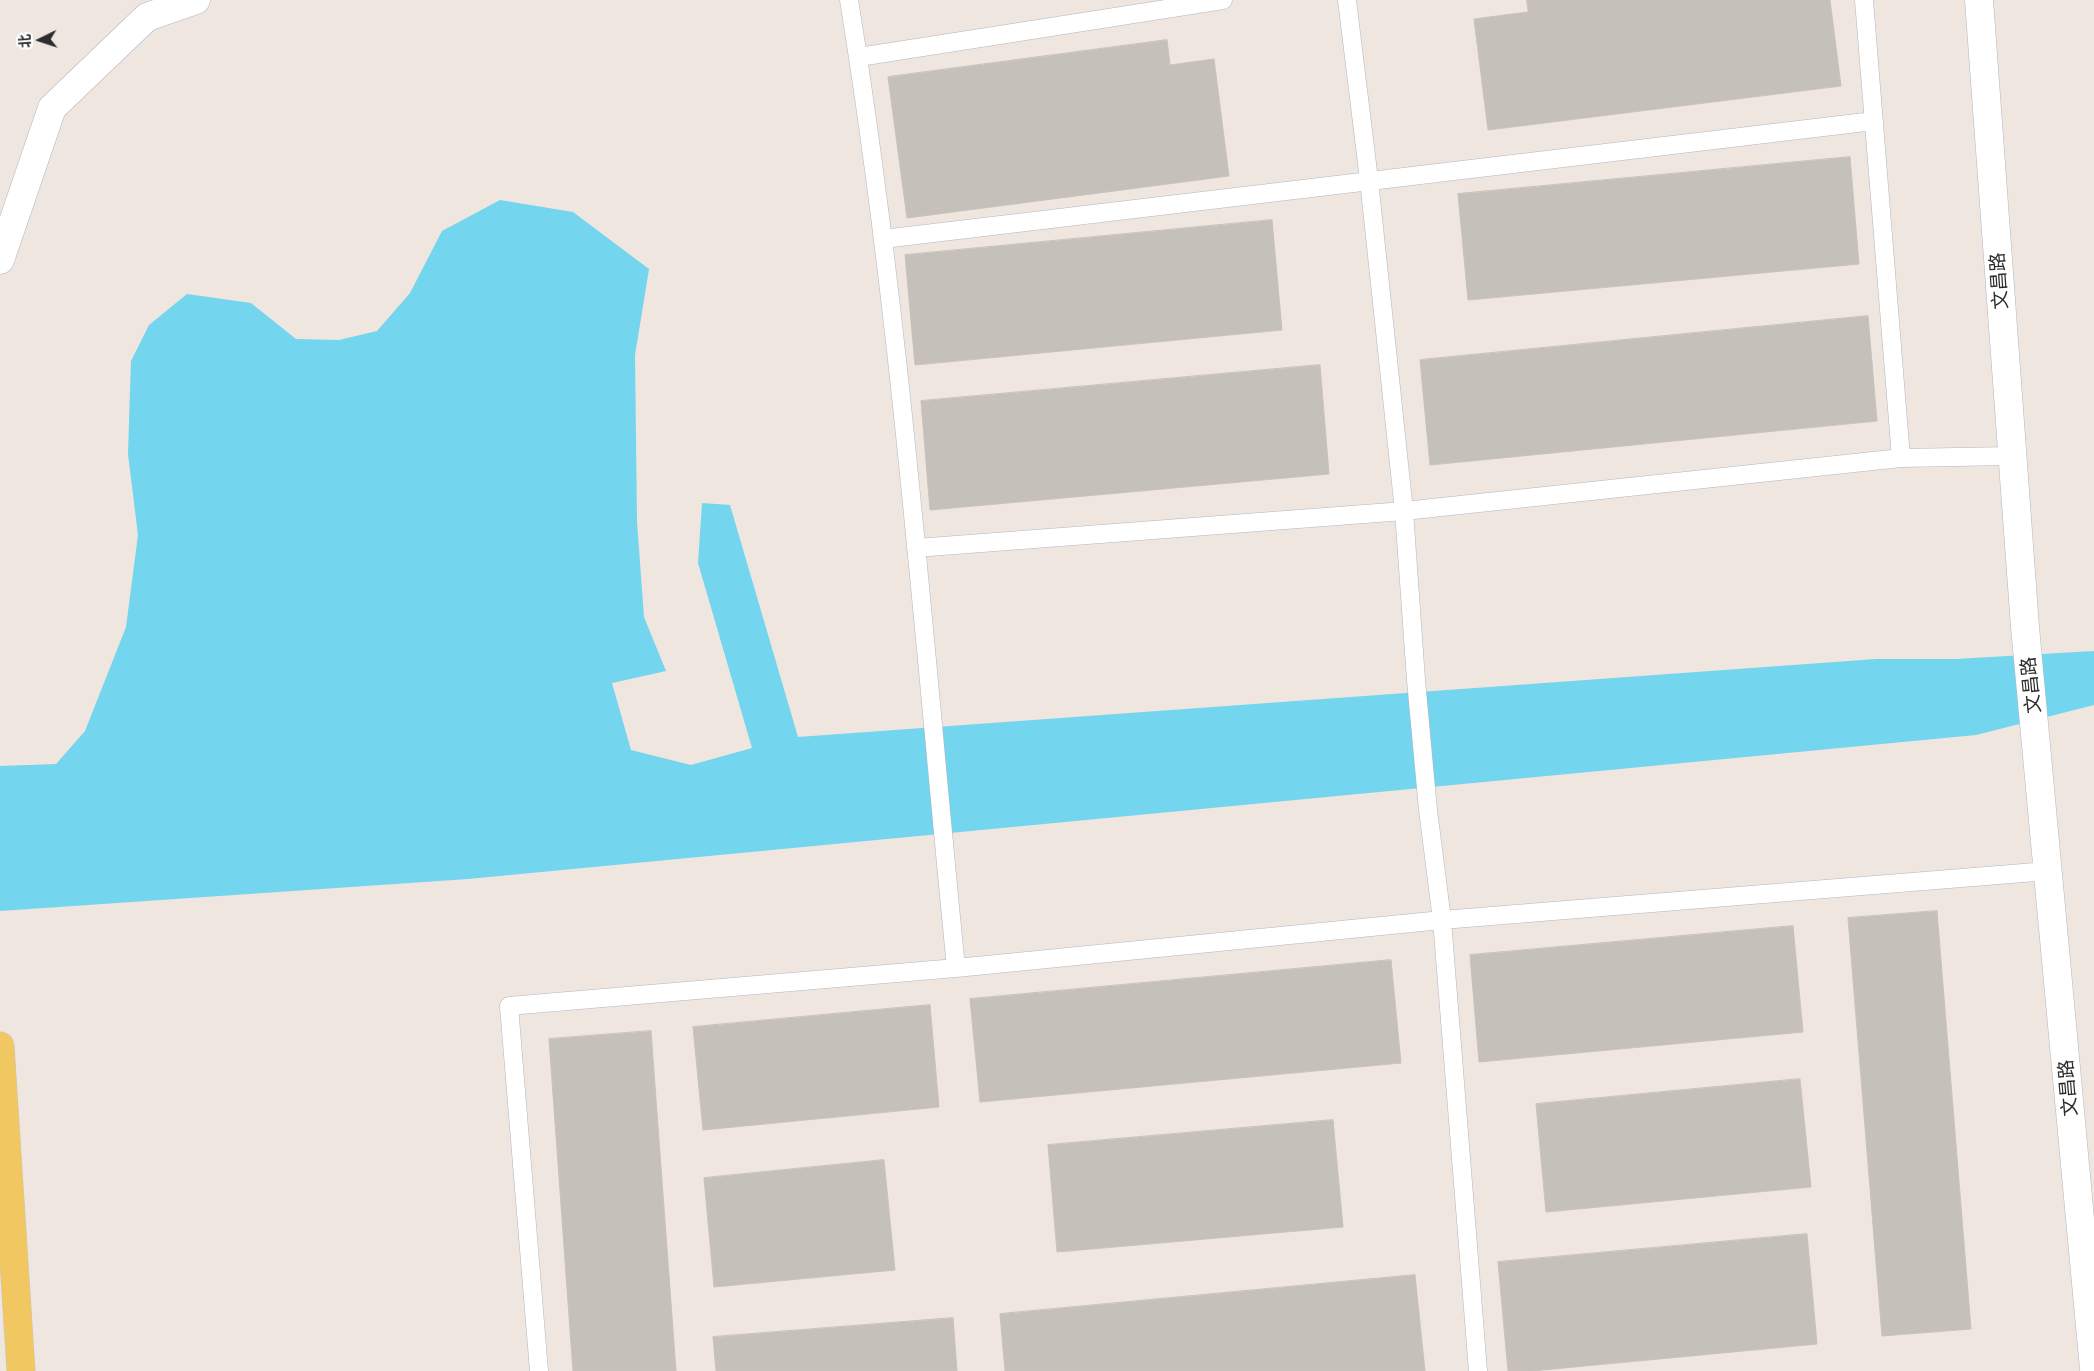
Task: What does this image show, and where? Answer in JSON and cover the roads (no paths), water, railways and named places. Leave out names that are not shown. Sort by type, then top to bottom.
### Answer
[{"type":"main road","points":[[0,1046],[22,1371]]},
{"type":"street","points":[[0,260],[52,108],[147,18],[196,0]]},
{"type":"street","name":"文昌路","points":[[1979,0],[2025,627],[2094,1370]]},
{"type":"lane","points":[[849,0],[859,57],[883,240],[916,548],[956,968]]},
{"type":"lane","points":[[859,57],[1223,0]]},
{"type":"lane","points":[[1347,0],[1369,180],[1404,511],[1416,680],[1428,810],[1442,920],[1478,1371]]},
{"type":"lane","points":[[1864,0],[1901,458]]},
{"type":"lane","points":[[883,240],[1369,180],[1874,121]]},
{"type":"lane","points":[[916,548],[1404,511],[1901,458],[2011,456]]},
{"type":"lane","points":[[539,1371],[509,1006],[956,968],[1442,920],[2048,871]]},
{"type":"water","points":[[500,200],[573,212],[649,269],[635,355],[637,522],[644,617],[666,671],[612,683],[631,750],[691,765],[752,748],[698,563],[702,503],[730,505],[798,737],[1876,659],[1956,659],[2094,651],[2094,705],[1976,735],[468,879],[0,911],[0,766],[56,764],[85,731],[126,627],[138,535],[128,454],[131,361],[149,325],[187,294],[251,303],[296,339],[339,340],[377,331],[410,293],[442,231]]}]
